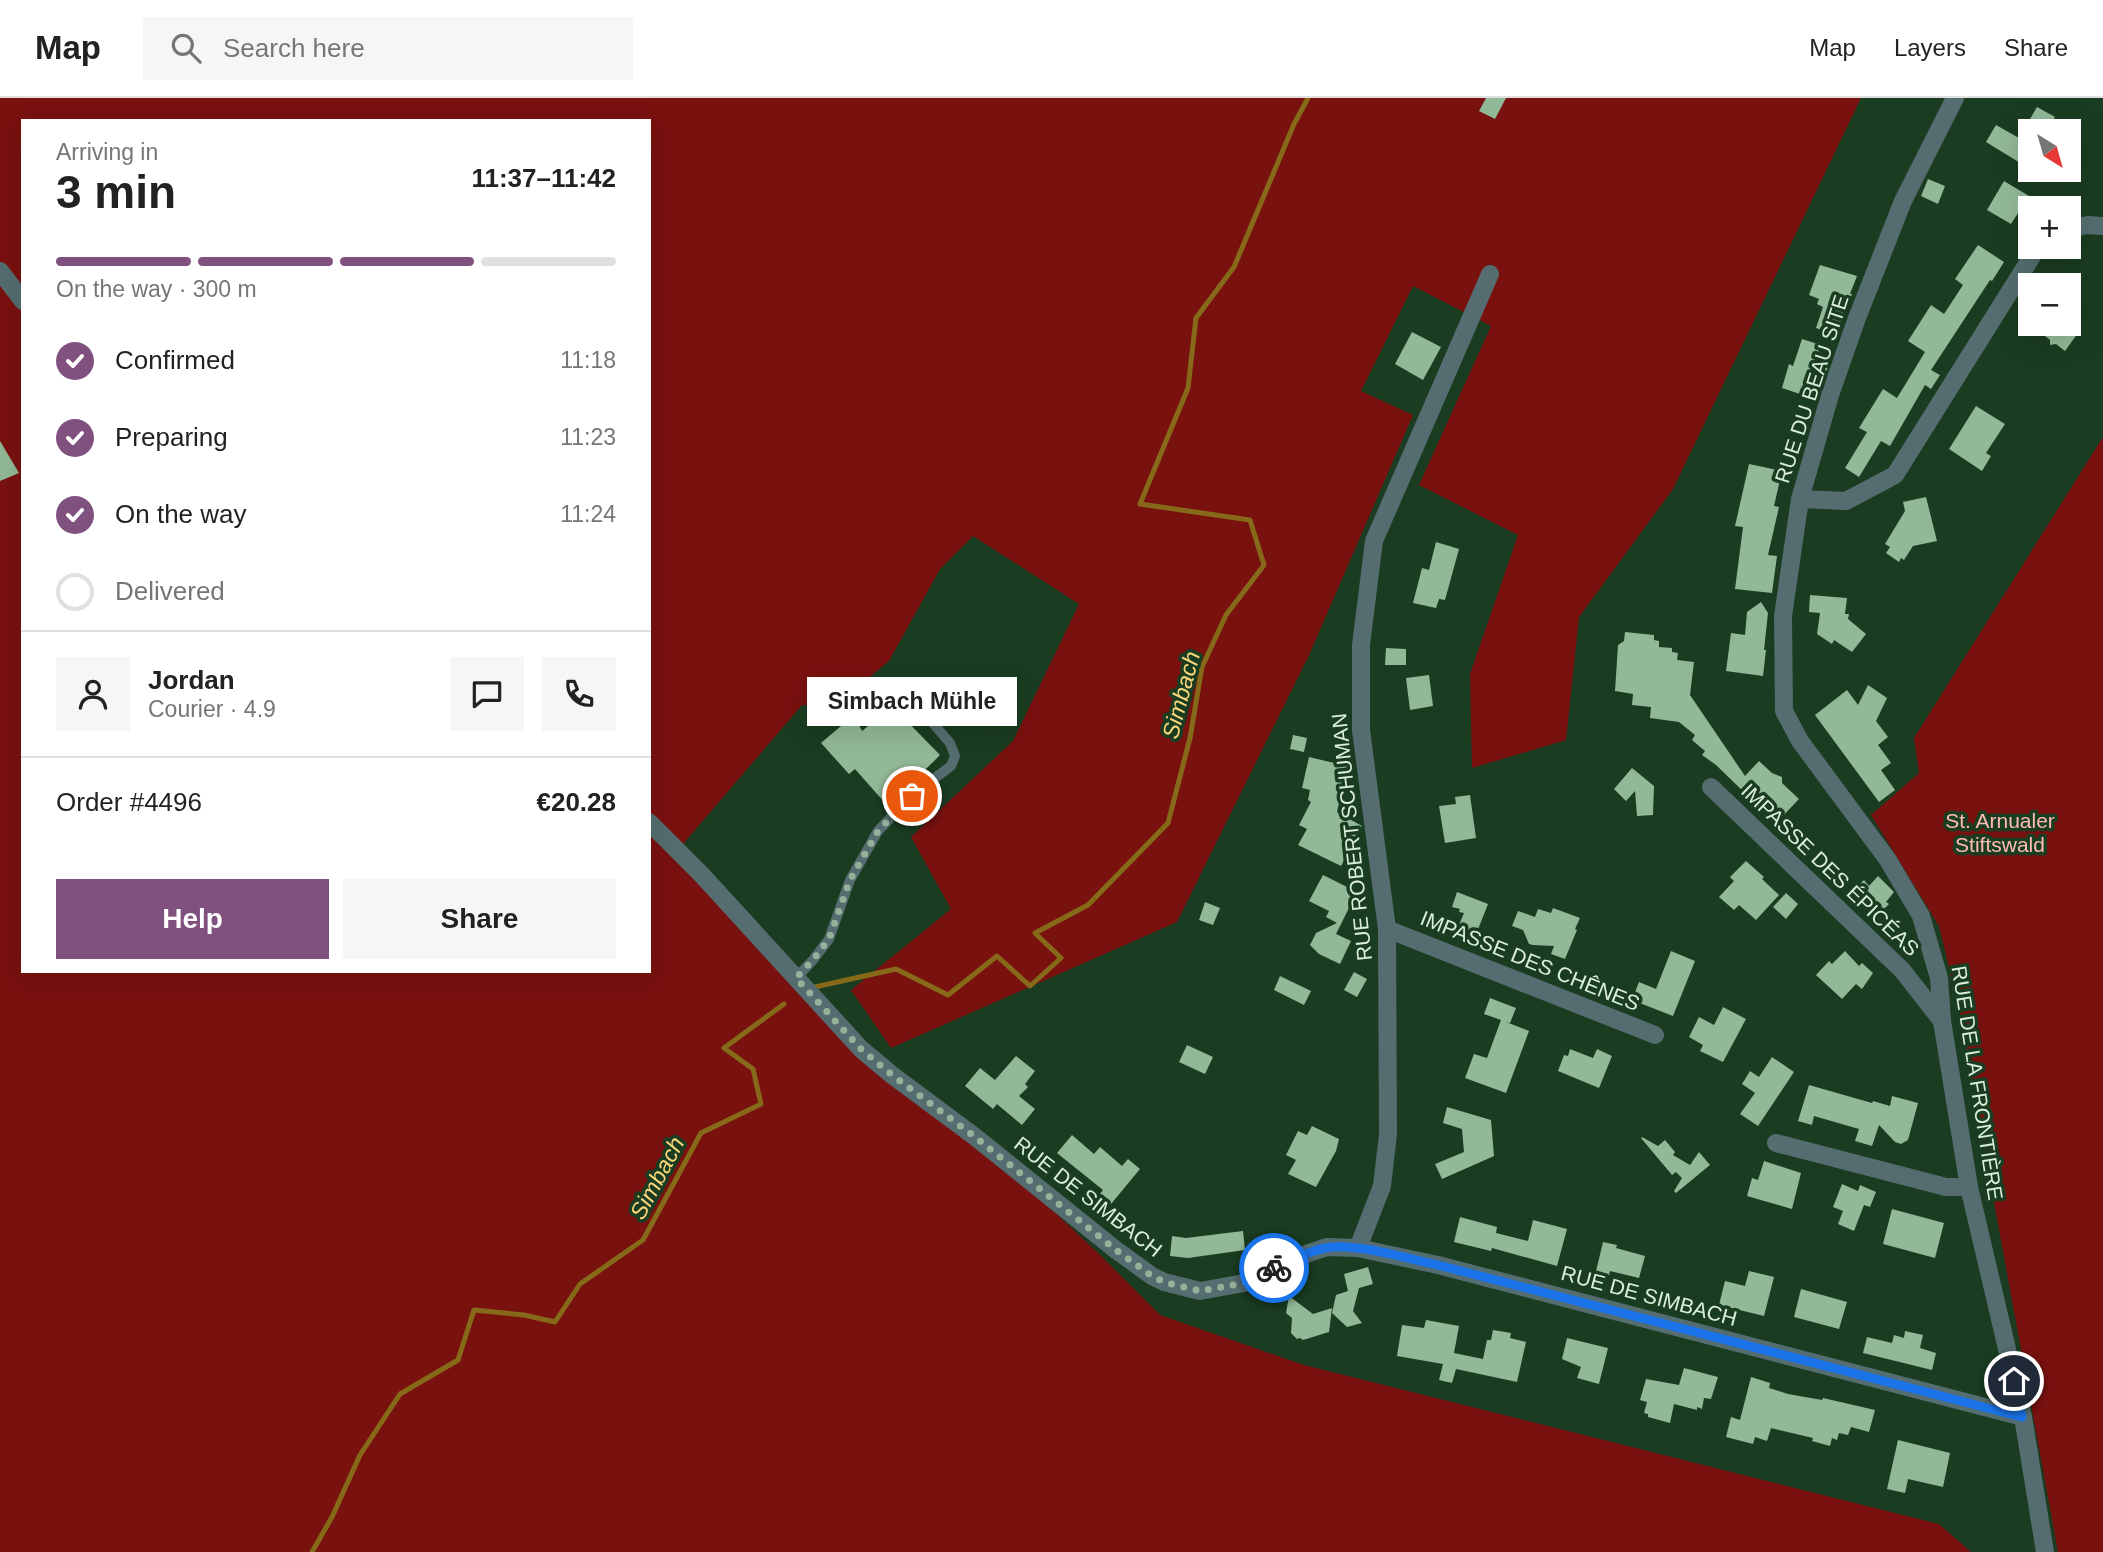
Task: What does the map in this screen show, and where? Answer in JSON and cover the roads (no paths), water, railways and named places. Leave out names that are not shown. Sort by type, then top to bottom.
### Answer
[{"type":"street","name":"RUE DU BEAU SITE","points":[[1784,711],[1783,616],[1800,499],[1830,395],[1857,318],[1903,201],[1955,98]]},
{"type":"street","points":[[2081,226],[2103,226]]},
{"type":"street","points":[[1800,499],[1846,501],[1895,475],[2030,259]]},
{"type":"street","points":[[0,271],[21,298]]},
{"type":"street","name":"RUE ROBERT SCHUMAN","points":[[1358,1248],[1382,1186],[1388,1134],[1387,929],[1361,730],[1361,645],[1374,541],[1490,274]]},
{"type":"street","name":"RUE DE LA FRONTIÈRE","points":[[1784,711],[1800,741],[1888,860],[1921,916],[1939,978],[1942,1021],[1969,1187],[2022,1417],[2045,1552]]},
{"type":"street","name":"IMPASSE DES ÉPICÉAS","points":[[1711,788],[1902,970],[1942,1021]]},
{"type":"street","name":"RUE DE SIMBACH","points":[[651,824],[701,874],[861,1049],[1116,1250],[1164,1282],[1200,1291],[1244,1283],[1294,1258],[1327,1247],[1358,1248],[1438,1265],[2022,1417]]},
{"type":"street","name":"IMPASSE DES CHÊNES","points":[[1387,929],[1655,1035]]},
{"type":"street","points":[[1776,1143],[1946,1187],[1969,1187]]},
{"type":"lane","points":[[796,978],[829,939],[850,880],[878,831],[912,796],[951,766],[955,756],[950,743],[910,697]]},
{"type":"waterway","name":"Simbach","points":[[815,987],[896,969],[948,995],[997,956],[1030,986],[1061,958],[1035,933],[1088,905],[1168,823],[1190,738],[1202,667],[1226,615],[1264,565],[1250,520],[1140,504],[1188,388],[1196,318],[1234,267],[1294,124],[1308,98]]},
{"type":"waterway","name":"Simbach","points":[[312,1552],[332,1517],[360,1455],[400,1394],[458,1360],[474,1310],[524,1315],[555,1322],[580,1284],[643,1240],[701,1133],[761,1104],[753,1069],[724,1048],[784,1004]]},
{"type":"place","name":"Simbach Mühle","points":[[912,796]]},
{"type":"park label","name":"St. Arnualer Stiftswald","points":[[2000,833]]}]
